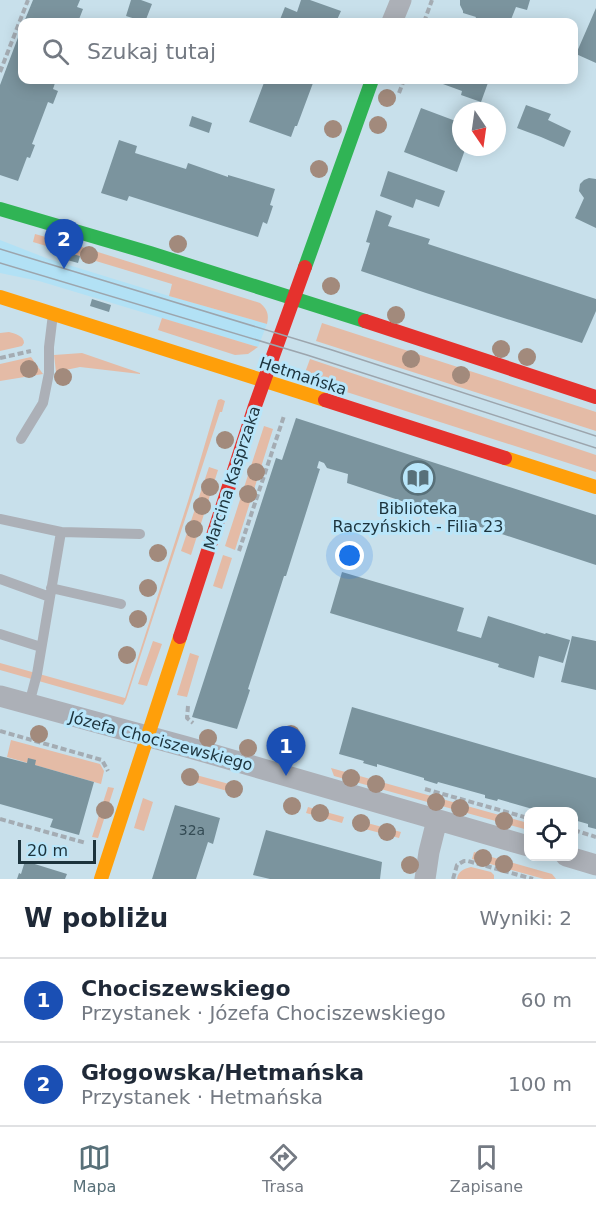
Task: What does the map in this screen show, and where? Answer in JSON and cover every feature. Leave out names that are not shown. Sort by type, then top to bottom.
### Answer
[{"type":"main road","name":"Marcina Kasprzaka","points":[[102,879],[264,381],[371,84]]},
{"type":"main road","points":[[0,209],[116,243],[596,397]]},
{"type":"main road","name":"Hetmańska","points":[[1,298],[596,487]]},
{"type":"street","points":[[394,18],[401,0]]},
{"type":"street","name":"Józefa Chociszewskiego","points":[[0,696],[524,845]]},
{"type":"street","points":[[425,879],[437,820]]},
{"type":"street","points":[[578,860],[596,865]]},
{"type":"lane","points":[[21,439],[43,403],[49,373],[49,346],[53,314]]},
{"type":"lane","points":[[0,519],[62,532],[140,534]]},
{"type":"lane","points":[[29,704],[37,674],[62,532]]},
{"type":"lane","points":[[0,579],[51,592],[121,604]]},
{"type":"lane","points":[[0,634],[41,647]]},
{"type":"path","points":[[21,18],[28,0]]},
{"type":"path","points":[[425,18],[432,0]]},
{"type":"path","points":[[0,72],[18,26]]},
{"type":"path","points":[[396,101],[402,84]]},
{"type":"path","points":[[236,562],[286,411]]},
{"type":"path","points":[[191,697],[187,718],[194,724]]},
{"type":"path","points":[[0,731],[95,757]]},
{"type":"path","points":[[419,787],[524,817]]},
{"type":"path","points":[[0,819],[86,843]]},
{"type":"path","points":[[578,832],[596,837]]},
{"type":"path","points":[[453,879],[457,865],[468,861],[532,879]]},
{"type":"shaded area","points":[[35,234],[260,303],[267,313],[267,324],[169,296],[172,284],[33,242]]},
{"type":"shaded area","points":[[0,240],[46,258],[267,324],[258,347],[39,281],[0,273]]},
{"type":"shaded area","points":[[162,318],[258,347],[248,354],[235,355],[158,330]]},
{"type":"shaded area","points":[[322,323],[596,412],[596,431],[316,341]]},
{"type":"shaded area","points":[[9,332],[21,337],[24,343],[22,346],[0,351],[0,333]]},
{"type":"shaded area","points":[[82,353],[140,374],[80,367],[56,372],[54,355]]},
{"type":"shaded area","points":[[31,357],[43,374],[0,381],[0,364]]},
{"type":"shaded area","points":[[310,359],[596,455],[596,472],[303,378]]},
{"type":"shaded area","points":[[218,400],[225,401],[222,412],[220,412],[123,705],[0,670],[0,663],[125,698]]},
{"type":"shaded area","points":[[264,426],[273,429],[235,550],[225,546]]},
{"type":"shaded area","points":[[209,467],[218,470],[191,555],[181,551]]},
{"type":"shaded area","points":[[223,555],[232,558],[222,589],[213,586]]},
{"type":"shaded area","points":[[153,641],[162,644],[147,686],[138,684]]},
{"type":"shaded area","points":[[190,653],[199,656],[187,697],[177,695]]},
{"type":"shaded area","points":[[11,740],[100,764],[104,771],[101,784],[7,757]]},
{"type":"shaded area","points":[[331,768],[524,822],[524,829],[334,776]]},
{"type":"shaded area","points":[[189,773],[240,787],[238,794],[188,780]]},
{"type":"shaded area","points":[[108,787],[114,788],[98,838],[92,837]]},
{"type":"shaded area","points":[[143,798],[153,802],[144,831],[134,828]]},
{"type":"shaded area","points":[[308,807],[344,817],[342,823],[306,813]]},
{"type":"shaded area","points":[[356,820],[401,832],[399,838],[354,826]]},
{"type":"shaded area","points":[[474,852],[552,874],[556,879],[544,879],[472,859]]},
{"type":"shaded area","points":[[471,867],[491,872],[494,879],[457,879],[460,872]]},
{"type":"building","points":[[33,0],[80,0],[77,7],[83,9],[80,18],[26,18]]},
{"type":"building","points":[[131,0],[141,0],[152,4],[147,18],[126,16]]},
{"type":"building","points":[[301,0],[310,0],[341,11],[338,18],[281,18],[285,7],[297,12]]},
{"type":"building","points":[[460,0],[530,0],[527,10],[516,7],[512,18],[476,18],[463,13]]},
{"type":"building","points":[[596,8],[596,63],[578,55],[578,49]]},
{"type":"building","points":[[18,38],[18,84],[55,84],[53,89],[58,91],[53,104],[48,102],[32,144],[35,145],[30,158],[27,157],[18,181],[0,175],[0,85]]},
{"type":"building","points":[[263,84],[313,84],[291,137],[249,122]]},
{"type":"building","points":[[443,84],[488,84],[481,102],[461,95],[462,91]]},
{"type":"building","points":[[526,105],[551,114],[548,120],[571,131],[564,147],[517,128]]},
{"type":"building","points":[[421,108],[452,120],[452,156],[463,156],[457,172],[404,152]]},
{"type":"building","points":[[192,116],[212,123],[209,133],[189,126]]},
{"type":"building","points":[[119,140],[137,146],[135,153],[186,169],[188,163],[228,177],[228,175],[275,189],[270,205],[273,206],[267,224],[263,222],[258,237],[129,196],[127,201],[101,193]]},
{"type":"building","points":[[388,171],[445,191],[439,207],[416,199],[413,208],[380,196]]},
{"type":"building","points":[[589,178],[596,179],[596,228],[575,218],[584,198],[579,191],[580,184]]},
{"type":"building","points":[[376,210],[392,216],[388,226],[430,239],[428,244],[596,299],[596,311],[582,343],[361,271],[370,243],[366,242]]},
{"type":"building","points":[[62,251],[80,256],[78,263],[60,258]]},
{"type":"building","points":[[92,299],[111,305],[109,312],[90,306]]},
{"type":"building","points":[[296,418],[596,515],[596,565],[347,483],[348,474],[327,468],[319,461],[317,468],[320,469],[237,729],[192,717],[276,458],[282,460]]},
{"type":"building","points":[[342,572],[464,608],[457,631],[481,638],[488,616],[570,640],[563,663],[539,656],[534,678],[498,667],[499,664],[330,613]]},
{"type":"building","points":[[572,636],[596,641],[596,690],[561,682]]},
{"type":"building","points":[[352,707],[596,778],[596,829],[578,821],[578,807],[526,807],[498,799],[497,801],[485,798],[485,795],[438,782],[437,784],[424,780],[424,778],[377,764],[377,767],[339,754]]},
{"type":"building","points":[[0,756],[27,763],[28,758],[36,760],[35,765],[94,782],[79,835],[50,827],[53,819],[0,804]]},
{"type":"building","points":[[175,805],[220,818],[213,844],[208,842],[196,879],[152,879]]},
{"type":"building","points":[[266,830],[382,862],[380,879],[270,879],[253,875]]},
{"type":"building","points":[[25,861],[67,874],[65,879],[17,879]]},
{"type":"tram line","points":[[0,249],[332,350],[596,436]]},
{"type":"tram line","points":[[0,263],[307,355],[596,448]]},
{"type":"traffic: fast","points":[[305,267],[371,84]]},
{"type":"traffic: fast","points":[[0,209],[150,253],[365,321]]},
{"type":"traffic: slow","points":[[0,297],[325,400]]},
{"type":"traffic: slow","points":[[505,458],[596,487]]},
{"type":"traffic: slow","points":[[101,879],[180,637]]},
{"type":"traffic: jam","points":[[180,637],[255,406],[305,267]]},
{"type":"traffic: jam","points":[[365,321],[596,397]]},
{"type":"traffic: jam","points":[[325,400],[505,458]]},
{"type":"place","name":"Głogowska/Hetmańska","points":[[64,269]]},
{"type":"place","name":"Biblioteka Raczyńskich - Filia 23","points":[[418,478]]},
{"type":"place","name":"Chociszewskiego","points":[[286,776]]}]
